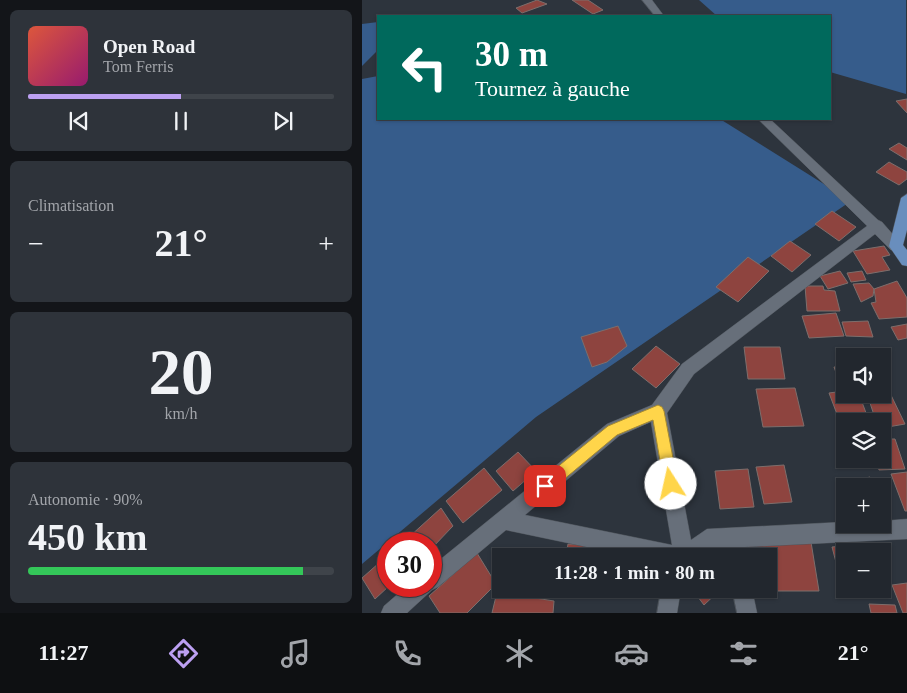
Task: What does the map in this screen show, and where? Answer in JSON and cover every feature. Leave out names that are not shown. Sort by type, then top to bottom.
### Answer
[{"type":"main road","points":[[906,198],[896,246],[906,261]]},
{"type":"street","points":[[647,0],[659,15]]},
{"type":"street","points":[[765,120],[877,225],[896,246]]},
{"type":"street","points":[[442,571],[612,430],[658,411],[688,369],[877,225]]},
{"type":"street","points":[[658,411],[684,548]]},
{"type":"street","points":[[504,520],[638,548]]},
{"type":"street","points":[[695,548],[706,539],[735,547],[906,529]]},
{"type":"street","points":[[391,613],[410,597]]},
{"type":"street","points":[[667,613],[670,598]]},
{"type":"street","points":[[744,598],[747,613]]},
{"type":"shaded area","points":[[699,0],[906,0],[906,94],[831,72],[831,15],[716,15]]},
{"type":"shaded area","points":[[377,22],[377,51],[362,66],[362,24]]},
{"type":"shaded area","points":[[377,76],[377,120],[722,120],[851,201],[536,417],[400,532],[377,532],[377,551],[362,564],[362,79]]},
{"type":"building","points":[[537,0],[547,4],[522,13],[516,8]]},
{"type":"building","points":[[572,0],[588,0],[603,10],[593,14]]},
{"type":"building","points":[[907,99],[907,113],[896,101]]},
{"type":"building","points":[[899,143],[907,148],[907,160],[889,149]]},
{"type":"building","points":[[889,162],[907,172],[907,179],[899,185],[876,172]]},
{"type":"building","points":[[832,211],[856,227],[839,241],[815,224]]},
{"type":"building","points":[[790,241],[811,255],[792,272],[771,256]]},
{"type":"building","points":[[884,246],[890,255],[882,257],[890,270],[867,274],[853,251]]},
{"type":"building","points":[[748,257],[769,271],[738,302],[716,287]]},
{"type":"building","points":[[840,271],[848,283],[828,289],[820,276]]},
{"type":"building","points":[[862,271],[866,280],[851,282],[847,273]]},
{"type":"building","points":[[897,281],[907,298],[907,317],[879,319],[871,303],[876,302],[874,289]]},
{"type":"building","points":[[869,283],[874,289],[873,296],[861,302],[853,284]]},
{"type":"building","points":[[805,286],[823,286],[824,290],[835,291],[840,311],[807,311]]},
{"type":"building","points":[[836,313],[844,336],[809,338],[802,316]]},
{"type":"building","points":[[868,321],[873,337],[846,336],[842,322]]},
{"type":"building","points":[[907,324],[907,338],[898,340],[891,327]]},
{"type":"building","points":[[618,326],[627,346],[607,362],[592,367],[581,337]]},
{"type":"building","points":[[656,346],[680,364],[656,388],[632,369]]},
{"type":"building","points":[[744,347],[780,347],[785,379],[748,379]]},
{"type":"building","points":[[795,388],[804,426],[763,427],[756,389]]},
{"type":"building","points":[[836,392],[836,403],[862,403],[866,413],[837,413],[829,393]]},
{"type":"building","points":[[891,395],[905,424],[891,426],[891,413],[873,413],[870,403],[891,403]]},
{"type":"building","points":[[891,439],[895,439],[905,469],[879,470],[878,468],[891,468]]},
{"type":"building","points":[[518,452],[536,471],[513,491],[496,471]]},
{"type":"building","points":[[784,465],[792,502],[764,504],[756,467]]},
{"type":"building","points":[[484,468],[502,490],[463,523],[446,501]]},
{"type":"building","points":[[748,469],[754,507],[720,509],[715,471]]},
{"type":"building","points":[[907,472],[907,511],[905,511],[891,474]]},
{"type":"building","points":[[441,508],[453,526],[442,538],[442,532],[415,532]]},
{"type":"building","points":[[748,542],[811,542],[819,591],[777,591],[777,548],[749,548]]},
{"type":"building","points":[[568,544],[612,547],[612,548],[567,548]]},
{"type":"building","points":[[832,547],[836,547],[836,562]]},
{"type":"building","points":[[477,553],[492,577],[492,588],[467,613],[440,613],[430,597],[442,597],[442,584]]},
{"type":"building","points":[[377,565],[377,597],[375,599],[362,578]]},
{"type":"building","points":[[907,583],[907,613],[903,613],[892,585]]},
{"type":"building","points":[[496,598],[535,598],[554,601],[553,613],[492,613]]},
{"type":"building","points":[[699,598],[711,598],[704,605]]},
{"type":"building","points":[[869,604],[895,605],[897,613],[871,613]]},
{"type":"route","points":[[545,486],[612,430],[658,411],[671,484]]}]
